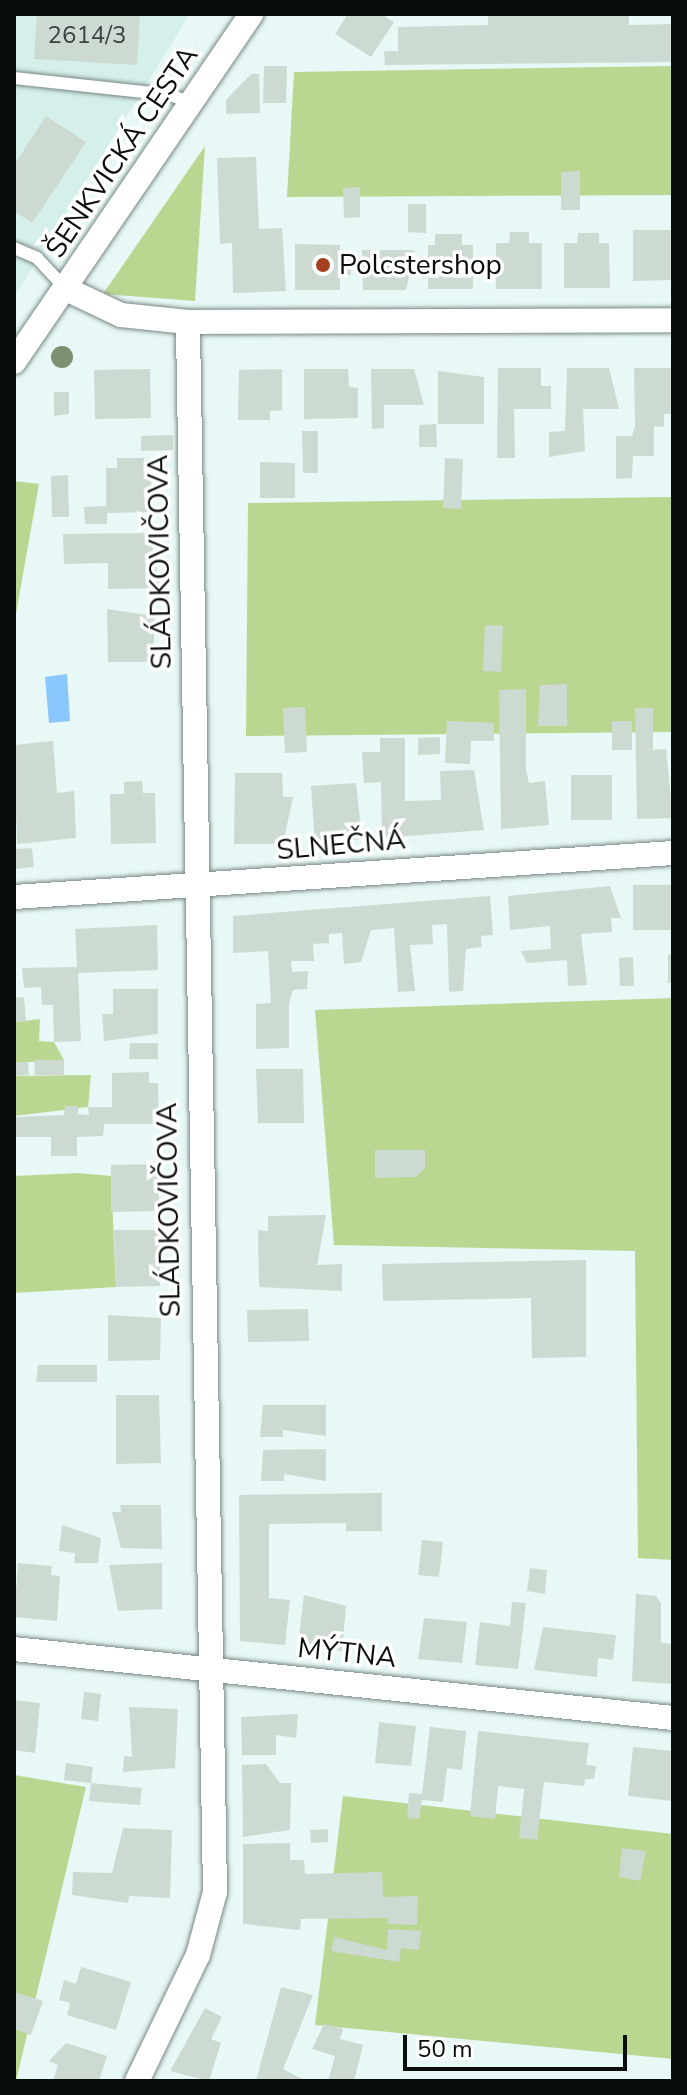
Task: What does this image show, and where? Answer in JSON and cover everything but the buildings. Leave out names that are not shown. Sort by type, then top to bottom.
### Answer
[{"type":"street","name":"ŠENKVICKÁ CESTA","points":[[14,362],[251,14]]},
{"type":"street","points":[[66,289],[121,315],[188,322],[673,320]]},
{"type":"street","name":"SLÁDKOVIČOVA","points":[[137,2081],[198,1955],[215,1892],[207,1668],[188,322]]},
{"type":"street","name":"SLNEČNÁ","points":[[14,897],[673,853]]},
{"type":"street","name":"MÝTNA","points":[[14,1649],[673,1718]]},
{"type":"lane","points":[[14,78],[171,95],[192,104]]},
{"type":"lane","points":[[14,248],[37,258],[66,289]]},
{"type":"shaded area","points":[[14,14],[190,14],[14,297]]},
{"type":"green space","points":[[673,66],[673,195],[287,197],[294,72]]},
{"type":"green space","points":[[205,146],[195,301],[103,294]]},
{"type":"green space","points":[[14,481],[39,484],[14,625]]},
{"type":"green space","points":[[673,497],[673,732],[246,736],[248,503]]},
{"type":"green space","points":[[673,998],[673,1560],[638,1558],[635,1251],[334,1245],[315,1010]]},
{"type":"green space","points":[[40,1019],[39,1041],[54,1042],[64,1060],[14,1063],[14,1022]]},
{"type":"green space","points":[[91,1075],[88,1107],[14,1116],[14,1076]]},
{"type":"green space","points":[[78,1173],[111,1176],[116,1287],[14,1293],[14,1176]]},
{"type":"green space","points":[[14,1775],[86,1787],[16,2081],[14,2081]]},
{"type":"green space","points":[[343,1796],[673,1834],[673,2059],[315,2025]]},
{"type":"water","points":[[67,674],[70,721],[49,723],[45,677]]},
{"type":"place","name":"Polcstershop","points":[[323,265]]}]
